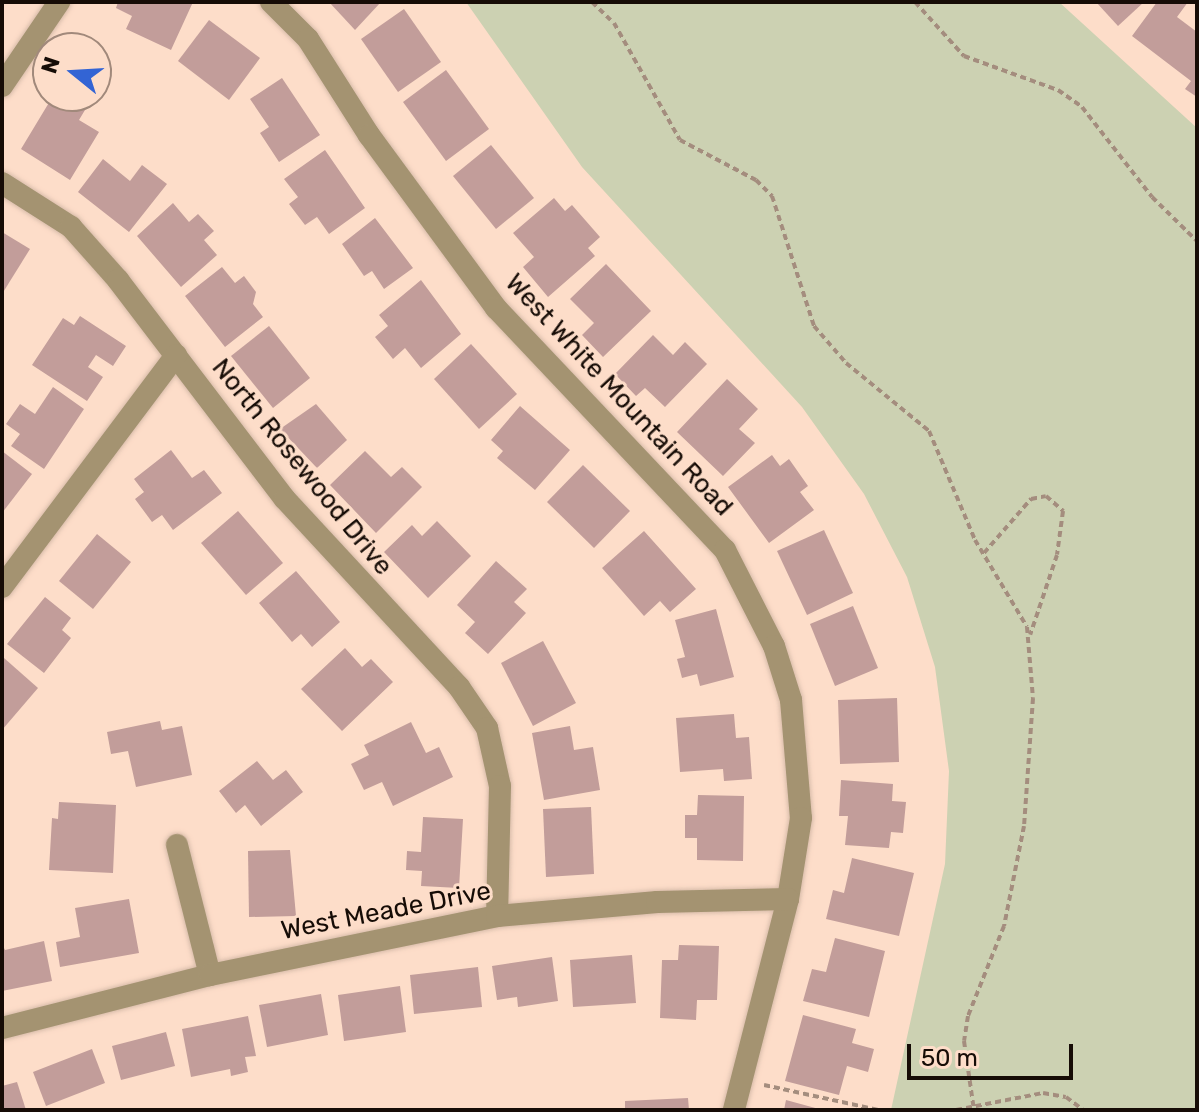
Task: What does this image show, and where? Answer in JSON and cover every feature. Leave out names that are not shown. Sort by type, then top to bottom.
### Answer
[{"type":"street","points":[[2,86],[59,2]]},
{"type":"street","name":"West White Mountain Road","points":[[271,2],[308,39],[377,147],[496,308],[725,550],[774,646],[791,700],[801,818],[788,899],[734,1110]]},
{"type":"street","name":"North Rosewood Drive","points":[[2,183],[71,227],[176,355],[285,499],[376,604],[459,687],[487,728],[500,786],[497,916]]},
{"type":"street","points":[[2,587],[176,355]]},
{"type":"street","points":[[177,845],[210,975]]},
{"type":"street","name":"West Meade Drive","points":[[2,1028],[210,975],[497,916],[657,902],[788,899]]},
{"type":"path","points":[[592,2],[614,23],[680,140],[756,180],[772,196],[814,326],[846,363],[929,431],[984,554],[1020,610],[1030,637],[1033,698],[1014,891],[974,995],[964,1041],[974,1108]]},
{"type":"path","points":[[915,2],[964,56],[1058,90],[1082,107],[1152,197],[1197,241]]},
{"type":"path","points":[[984,554],[1031,499],[1046,496],[1063,511],[1057,555],[1030,637]]},
{"type":"path","points":[[742,1080],[879,1110]]},
{"type":"path","points":[[956,1110],[1043,1093],[1066,1097],[1083,1110]]},
{"type":"green space","points":[[466,2],[1059,2],[1197,128],[1197,1110],[891,1110],[945,864],[949,771],[935,667],[907,577],[864,494],[802,407],[582,167]]},
{"type":"building","points":[[118,2],[193,2],[171,50],[126,29],[132,16],[116,8]]},
{"type":"building","points":[[329,2],[381,2],[355,30]]},
{"type":"building","points":[[1096,2],[1144,2],[1118,26]]},
{"type":"building","points":[[1157,2],[1188,2],[1177,17],[1197,32],[1197,97],[1185,89],[1191,81],[1132,36]]},
{"type":"building","points":[[404,9],[441,62],[398,92],[361,39]]},
{"type":"building","points":[[209,20],[260,58],[229,100],[178,61]]},
{"type":"building","points":[[446,70],[489,129],[446,161],[403,102]]},
{"type":"building","points":[[282,78],[320,135],[279,162],[260,133],[269,127],[250,99]]},
{"type":"building","points":[[43,112],[84,112],[79,120],[99,132],[70,180],[21,149]]},
{"type":"building","points":[[491,145],[534,198],[496,229],[453,176]]},
{"type":"building","points":[[325,150],[365,208],[329,234],[317,217],[305,225],[289,204],[298,197],[284,179]]},
{"type":"building","points":[[103,159],[130,181],[142,165],[167,184],[129,232],[78,192]]},
{"type":"building","points":[[554,198],[565,211],[572,205],[600,237],[588,248],[595,256],[548,297],[523,267],[534,257],[513,233]]},
{"type":"building","points":[[173,203],[189,222],[198,214],[214,231],[204,240],[217,255],[181,287],[137,236]]},
{"type":"building","points":[[375,218],[413,268],[384,289],[372,271],[364,276],[342,244]]},
{"type":"building","points":[[2,232],[30,249],[2,294]]},
{"type":"building","points":[[606,264],[651,311],[603,357],[582,335],[594,323],[570,299]]},
{"type":"building","points":[[222,267],[235,283],[244,276],[256,292],[253,304],[263,317],[225,347],[185,296]]},
{"type":"building","points":[[421,280],[461,334],[421,368],[405,348],[393,359],[375,337],[388,326],[379,315]]},
{"type":"building","points":[[80,316],[126,346],[113,366],[96,355],[88,367],[103,377],[87,401],[32,365],[63,318],[74,325]]},
{"type":"building","points":[[269,326],[310,378],[273,408],[231,356]]},
{"type":"building","points":[[653,335],[673,355],[685,342],[707,364],[665,407],[645,388],[636,396],[615,374]]},
{"type":"building","points":[[471,344],[517,394],[479,429],[434,379]]},
{"type":"building","points":[[727,379],[758,409],[739,429],[755,443],[723,476],[677,432]]},
{"type":"building","points":[[53,387],[84,409],[44,469],[11,446],[20,434],[6,424],[20,404],[35,414]]},
{"type":"building","points":[[316,404],[347,440],[317,468],[280,429]]},
{"type":"building","points":[[520,406],[570,450],[535,490],[497,458],[503,451],[491,440]]},
{"type":"building","points":[[171,450],[192,478],[204,470],[222,493],[173,530],[162,515],[152,522],[135,499],[144,492],[134,479]]},
{"type":"building","points":[[2,451],[32,474],[2,513]]},
{"type":"building","points":[[365,451],[391,477],[402,467],[422,487],[376,533],[330,485]]},
{"type":"building","points":[[772,455],[780,466],[789,459],[808,486],[800,492],[814,510],[769,543],[728,487]]},
{"type":"building","points":[[583,465],[630,511],[594,548],[547,502]]},
{"type":"building","points":[[238,511],[283,563],[246,595],[201,543]]},
{"type":"building","points":[[437,521],[471,556],[428,598],[384,552],[412,525],[422,536]]},
{"type":"building","points":[[824,530],[853,593],[807,615],[777,551]]},
{"type":"building","points":[[644,531],[696,589],[670,612],[660,601],[644,616],[602,568]]},
{"type":"building","points":[[97,534],[131,562],[93,609],[59,581]]},
{"type":"building","points":[[496,561],[527,589],[514,602],[526,613],[488,654],[465,633],[475,622],[457,605]]},
{"type":"building","points":[[296,571],[340,622],[312,647],[301,634],[292,642],[259,603]]},
{"type":"building","points":[[45,597],[71,618],[62,630],[71,638],[44,673],[7,644]]},
{"type":"building","points":[[853,606],[878,668],[835,686],[810,624]]},
{"type":"building","points":[[716,609],[734,677],[700,686],[697,674],[682,678],[677,659],[685,657],[675,620]]},
{"type":"building","points":[[543,641],[576,703],[533,726],[501,663]]},
{"type":"building","points":[[345,648],[362,667],[371,659],[393,682],[342,731],[301,689]]},
{"type":"building","points":[[4,658],[38,688],[2,730],[2,660]]},
{"type":"building","points":[[897,698],[899,762],[840,764],[838,700]]},
{"type":"building","points":[[734,714],[736,738],[749,737],[752,779],[724,781],[723,769],[680,772],[676,718]]},
{"type":"building","points":[[160,721],[162,730],[182,726],[192,775],[136,787],[128,751],[111,754],[107,732]]},
{"type":"building","points":[[411,722],[426,753],[439,747],[453,777],[393,806],[382,782],[364,790],[351,764],[369,755],[364,745]]},
{"type":"building","points":[[570,726],[574,750],[593,747],[600,790],[544,800],[532,733]]},
{"type":"building","points":[[257,761],[273,780],[286,770],[303,792],[261,826],[245,805],[236,813],[219,791]]},
{"type":"building","points":[[841,780],[893,784],[892,801],[906,802],[903,833],[891,832],[889,848],[845,845],[848,816],[839,816]]},
{"type":"building","points":[[698,795],[744,796],[743,861],[697,860],[697,838],[685,838],[685,815],[697,815]]},
{"type":"building","points":[[59,802],[116,805],[113,873],[49,870],[52,818],[58,819]]},
{"type":"building","points":[[591,807],[594,874],[546,877],[543,809]]},
{"type":"building","points":[[423,817],[463,819],[459,888],[421,886],[422,871],[406,870],[407,851],[421,852]]},
{"type":"building","points":[[290,850],[296,916],[249,917],[248,851]]},
{"type":"building","points":[[852,858],[914,873],[899,936],[826,919],[833,890],[844,893]]},
{"type":"building","points":[[129,899],[139,953],[60,967],[56,942],[80,937],[75,908]]},
{"type":"building","points":[[835,938],[885,951],[869,1017],[803,1001],[812,969],[826,972]]},
{"type":"building","points":[[44,941],[52,981],[2,991],[2,944],[5,950]]},
{"type":"building","points":[[679,945],[719,946],[717,1000],[697,1000],[696,1020],[660,1018],[662,960],[678,960]]},
{"type":"building","points":[[632,955],[636,1003],[573,1007],[570,960]]},
{"type":"building","points":[[552,957],[558,1001],[518,1007],[517,997],[497,1000],[492,966]]},
{"type":"building","points":[[478,967],[482,1007],[414,1014],[410,975]]},
{"type":"building","points":[[400,986],[406,1032],[344,1041],[338,995]]},
{"type":"building","points":[[321,994],[328,1035],[267,1047],[259,1005]]},
{"type":"building","points":[[803,1015],[856,1029],[852,1043],[874,1049],[868,1072],[847,1066],[839,1095],[785,1081]]},
{"type":"building","points":[[248,1016],[256,1056],[245,1057],[248,1072],[231,1076],[230,1069],[191,1077],[182,1029]]},
{"type":"building","points":[[166,1032],[175,1066],[121,1080],[112,1046]]},
{"type":"building","points":[[92,1049],[105,1083],[46,1106],[33,1072]]},
{"type":"building","points":[[17,1082],[26,1110],[2,1110],[2,1086]]},
{"type":"building","points":[[688,1098],[689,1110],[625,1110],[625,1101]]},
{"type":"building","points":[[786,1100],[819,1109],[819,1110],[784,1110]]}]
